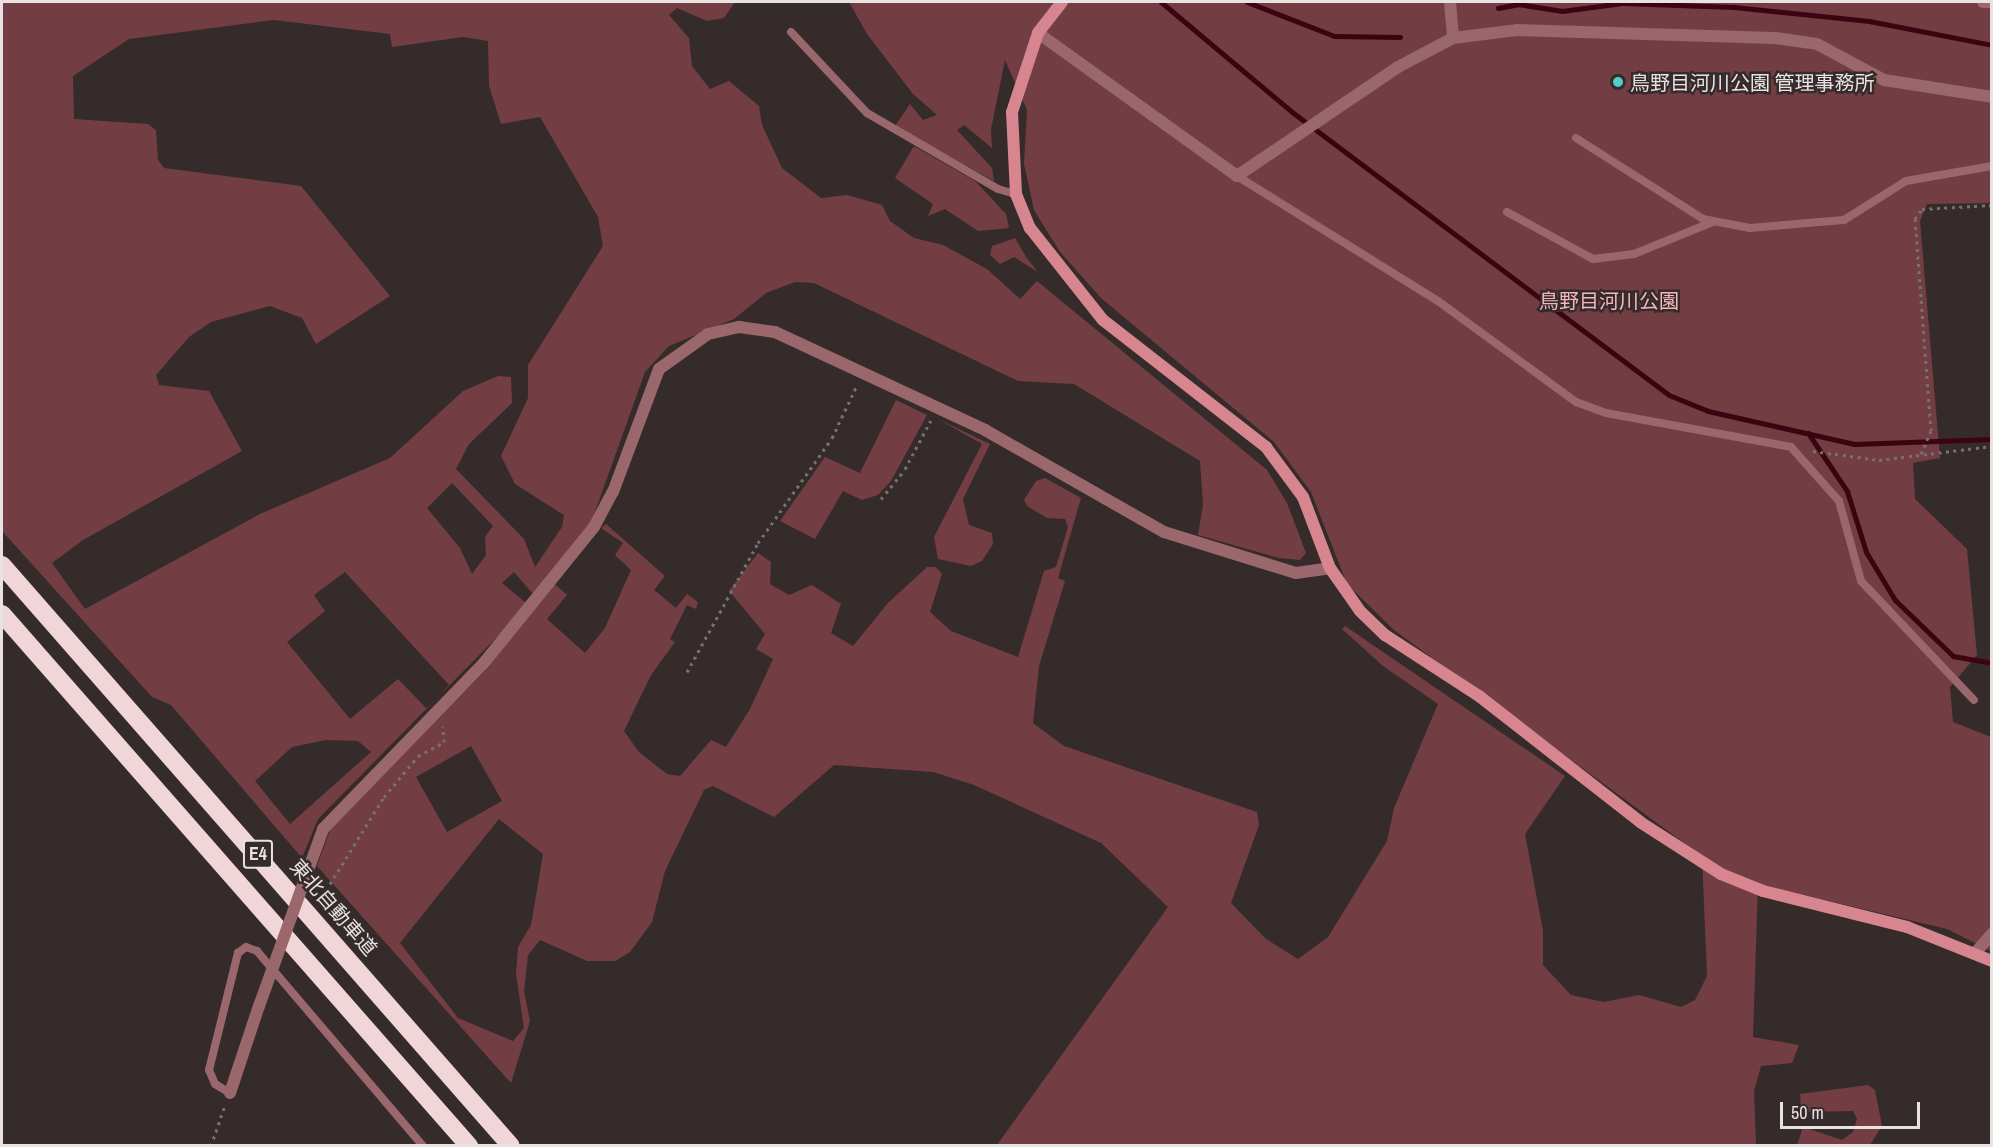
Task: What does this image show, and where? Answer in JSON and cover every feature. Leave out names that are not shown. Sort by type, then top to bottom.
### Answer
[{"type":"highway","name":"東北自動車道","points":[[2,565],[511,1146]]},
{"type":"highway","name":"E4","points":[[2,614],[469,1146]]},
{"type":"street","points":[[1062,2],[1038,33],[1012,112],[1016,194],[1030,228],[1087,304],[1266,447],[1288,473],[1330,568],[1384,635],[1479,696],[1683,853],[1763,891],[1977,951],[1992,961]]},
{"type":"street","points":[[1450,2],[1453,38]]},
{"type":"street","points":[[1983,2],[1992,2]]},
{"type":"street","points":[[1038,33],[1237,176],[1398,67],[1453,38],[1516,30],[1775,38],[1817,44],[1884,80],[1992,98]]},
{"type":"street","points":[[230,1093],[323,829],[483,664],[594,527],[613,492],[647,392],[675,353],[708,334],[756,328],[776,332],[937,408],[1164,532],[1296,573],[1330,568]]},
{"type":"street","points":[[1977,951],[1992,934]]},
{"type":"lane","points":[[791,32],[867,113],[998,189],[1016,194]]},
{"type":"lane","points":[[1576,138],[1713,222],[1750,228],[1844,220],[1906,181],[1992,166]]},
{"type":"lane","points":[[1237,176],[1438,301],[1576,402],[1606,413],[1791,447],[1839,501],[1862,581],[1974,700]]},
{"type":"lane","points":[[1507,212],[1593,259],[1634,254],[1713,222]]},
{"type":"lane","points":[[230,1093],[215,1084],[209,1070],[238,953],[246,947],[257,951],[423,1146]]},
{"type":"path","points":[[1921,454],[1930,431],[1915,219],[1922,208],[1992,205]]},
{"type":"path","points":[[687,672],[758,543],[832,438],[862,373]]},
{"type":"path","points":[[881,499],[905,469],[937,408]]},
{"type":"path","points":[[1791,447],[1870,460],[1992,446]]},
{"type":"path","points":[[330,884],[384,797],[418,756],[444,742],[435,714]]},
{"type":"path","points":[[211,1146],[230,1093]]},
{"type":"green space","name":"鳥野目河川公園","points":[[2,2],[735,2],[724,18],[707,21],[677,8],[669,15],[689,38],[692,66],[710,89],[729,81],[759,106],[762,125],[782,168],[821,198],[847,195],[882,205],[890,221],[914,238],[943,245],[987,269],[1020,299],[1037,281],[1267,470],[1287,503],[1306,553],[1300,560],[1279,558],[1198,535],[1203,505],[1200,461],[1074,384],[1018,381],[814,283],[795,282],[766,293],[734,319],[669,346],[645,372],[581,551],[561,575],[549,579],[567,595],[547,619],[585,653],[605,628],[631,570],[615,555],[623,543],[601,528],[606,524],[665,576],[654,590],[676,608],[687,594],[698,602],[696,609],[687,605],[670,639],[675,642],[651,675],[624,731],[639,752],[667,774],[680,776],[711,740],[726,747],[750,709],[773,659],[756,649],[765,634],[729,591],[758,553],[771,562],[770,584],[789,595],[812,585],[841,604],[831,633],[853,646],[888,603],[927,567],[936,567],[942,574],[930,612],[951,631],[1018,657],[1044,571],[1056,567],[1068,527],[1065,519],[1047,518],[1027,506],[1024,500],[1036,481],[1045,478],[1081,498],[1058,578],[1065,581],[1039,666],[1033,723],[1064,746],[1257,812],[1259,825],[1231,903],[1266,939],[1298,959],[1328,937],[1387,841],[1394,808],[1438,704],[1383,666],[1342,629],[1345,626],[1565,776],[1525,834],[1543,931],[1543,965],[1571,995],[1604,1002],[1639,995],[1681,1007],[1695,1000],[1707,976],[1702,856],[1394,630],[1347,584],[1311,492],[1274,442],[1101,298],[1060,252],[1034,210],[1024,164],[1027,110],[1005,60],[991,129],[992,148],[964,125],[957,130],[992,168],[994,181],[895,126],[910,104],[923,120],[937,115],[913,94],[867,34],[849,2],[1991,2],[1991,203],[1927,204],[1920,221],[1940,458],[1913,463],[1915,499],[1967,549],[1977,655],[1950,687],[1953,722],[1991,737],[1991,951],[1947,929],[1758,884],[1753,1037],[1799,1045],[1792,1063],[1761,1066],[1754,1091],[1756,1145],[997,1145],[1168,907],[1101,843],[974,785],[933,772],[834,765],[774,817],[713,786],[704,790],[665,871],[652,922],[630,952],[615,961],[587,961],[540,940],[528,955],[524,991],[530,1021],[511,1083],[317,866],[331,827],[489,667],[501,633],[438,697],[449,685],[345,572],[314,595],[325,611],[287,642],[350,719],[398,679],[427,709],[318,819],[302,858],[171,705],[152,697],[2,531]],"holes":[[[274,20],[390,34],[392,47],[463,37],[488,41],[489,86],[501,124],[540,117],[598,217],[603,246],[528,365],[528,398],[501,456],[515,484],[564,515],[562,527],[535,567],[524,539],[456,469],[469,444],[512,403],[511,377],[498,376],[463,391],[390,458],[260,514],[85,609],[52,563],[83,540],[242,451],[209,391],[159,385],[156,375],[189,337],[211,322],[270,306],[302,318],[316,344],[390,296],[301,186],[164,168],[158,160],[156,130],[148,124],[74,119],[73,76],[129,39]],[[452,483],[493,526],[485,537],[486,555],[472,574],[460,548],[427,508]],[[514,572],[533,594],[525,602],[502,583]],[[326,740],[358,741],[371,752],[290,824],[255,781],[292,747]],[[471,746],[502,801],[447,832],[416,777]],[[499,819],[543,854],[531,925],[518,947],[516,974],[524,1028],[513,1041],[458,1018],[400,943]]]},
{"type":"green space","points":[[914,146],[975,181],[1006,214],[1009,228],[978,231],[945,209],[928,216],[933,204],[895,178]]},
{"type":"green space","points":[[1015,238],[1038,272],[1014,257],[1000,264],[990,255],[992,246]]},
{"type":"green space","points":[[896,400],[927,415],[891,481],[878,495],[862,500],[843,491],[815,539],[780,521],[825,457],[860,473]]},
{"type":"green space","points":[[938,419],[990,444],[963,499],[969,525],[992,533],[993,544],[982,561],[971,566],[938,559],[934,537],[982,444]]},
{"type":"green space","points":[[1868,1085],[1875,1090],[1882,1126],[1870,1145],[1797,1145],[1803,1127],[1842,1140],[1853,1132],[1857,1119],[1853,1111],[1801,1112],[1800,1094]]},
{"type":"waterway","points":[[1161,2],[1292,112],[1669,395],[1708,411],[1854,444],[1992,439]]},
{"type":"waterway","points":[[1247,2],[1334,36],[1400,37]]},
{"type":"waterway","points":[[1498,8],[1518,4],[1562,11],[1622,3],[1734,7],[1869,21],[1992,45]]},
{"type":"waterway","points":[[1808,433],[1847,491],[1866,552],[1895,600],[1953,656],[1992,663]]},
{"type":"place","name":"鳥野目河川公園 管理事務所","points":[[1618,82]]}]
